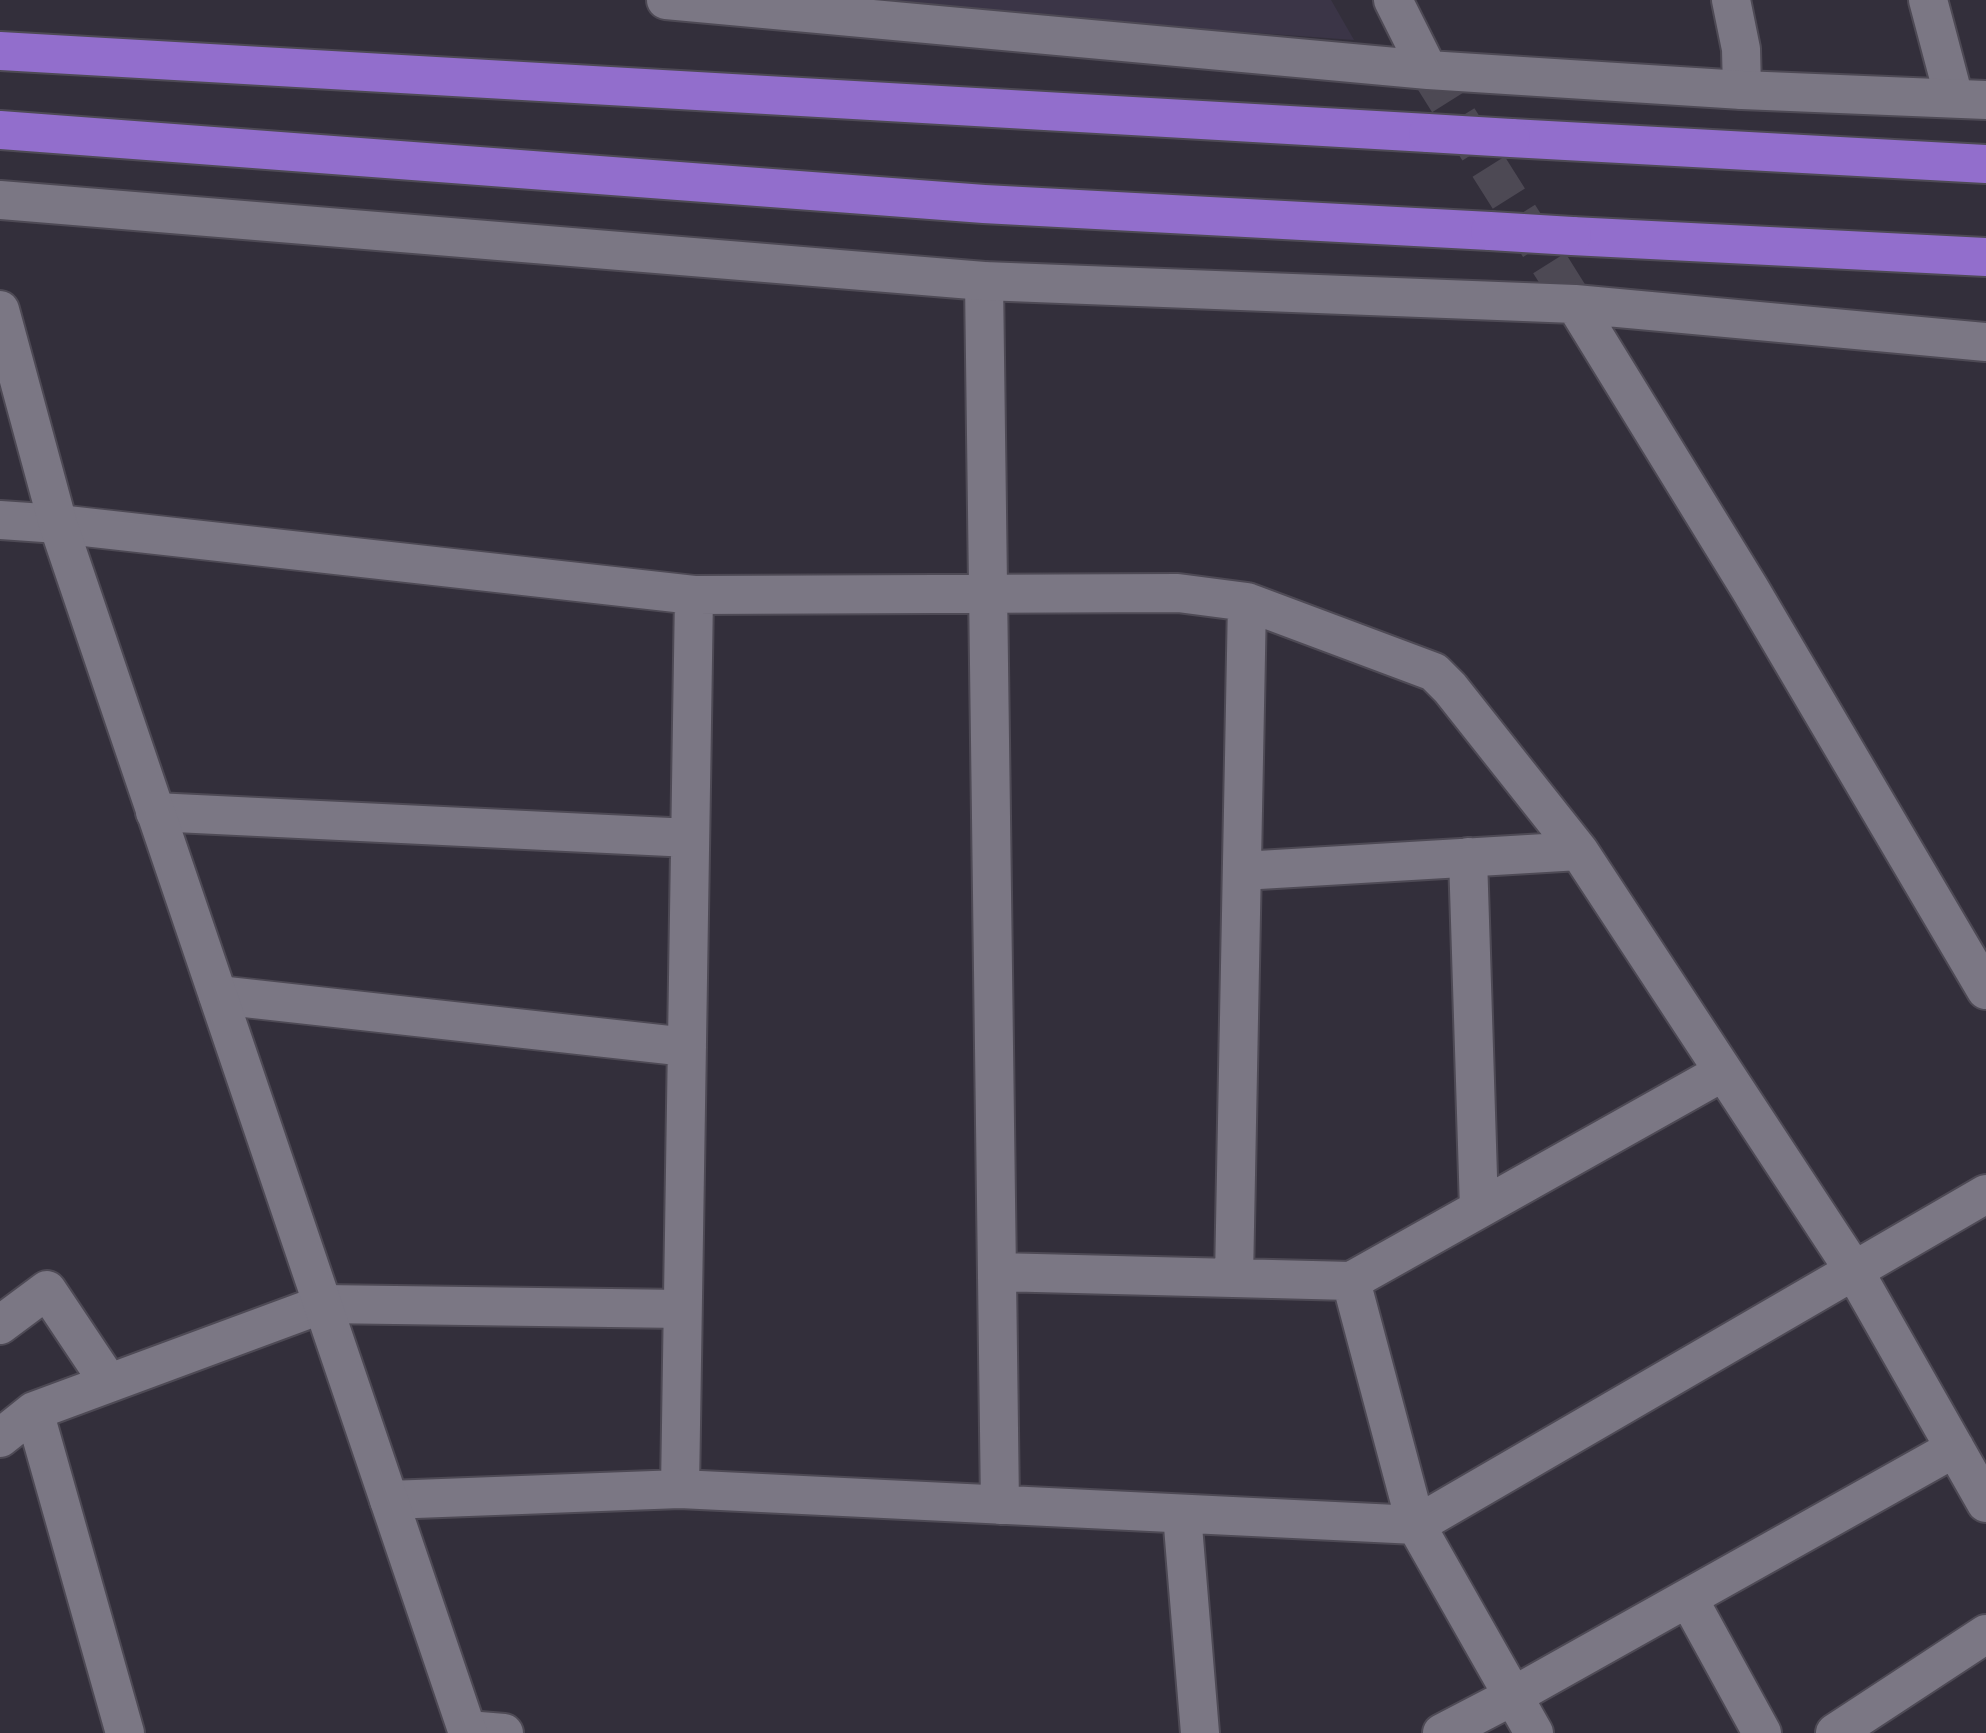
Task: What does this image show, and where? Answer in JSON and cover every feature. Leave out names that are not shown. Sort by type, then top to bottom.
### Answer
[{"type":"highway","points":[[0,51],[1986,164]]},
{"type":"highway","points":[[0,130],[984,204],[1986,257]]},
{"type":"street","points":[[666,0],[1428,69],[1742,90],[1970,99],[1928,0]]},
{"type":"street","points":[[1392,0],[1428,69]]},
{"type":"street","points":[[1731,0],[1741,48],[1742,90]]},
{"type":"street","points":[[0,200],[984,281],[1575,304],[1986,342]]},
{"type":"street","points":[[984,281],[1000,1505]]},
{"type":"street","points":[[1575,304],[1750,589],[1986,990]]},
{"type":"street","points":[[0,310],[58,524],[389,1500],[480,1732]]},
{"type":"street","points":[[0,520],[58,524],[694,595],[1178,593],[1247,602],[1434,672],[1450,688],[1579,851],[1853,1269],[1986,1503]]},
{"type":"street","points":[[680,1489],[694,595]]},
{"type":"street","points":[[1234,1278],[1247,602]]},
{"type":"street","points":[[155,811],[690,838]]},
{"type":"street","points":[[1242,871],[1579,851]]},
{"type":"street","points":[[1468,858],[1479,1209]]},
{"type":"street","points":[[218,995],[687,1047]]},
{"type":"street","points":[[997,1272],[1351,1281],[1723,1072]]},
{"type":"street","points":[[389,1500],[680,1489],[1416,1525],[1986,1194]]},
{"type":"street","points":[[1351,1281],[1416,1525],[1534,1733]]},
{"type":"street","points":[[0,1325],[47,1290],[109,1383]]},
{"type":"street","points":[[0,1438],[34,1411],[323,1304],[682,1310]]},
{"type":"street","points":[[34,1411],[125,1733]]},
{"type":"street","points":[[1442,1733],[1513,1696],[1955,1448]]},
{"type":"street","points":[[1182,1514],[1200,1733]]},
{"type":"street","points":[[1688,1598],[1762,1733]]},
{"type":"street","points":[[1835,1733],[1986,1634]]},
{"type":"shaded area","points":[[803,0],[1331,0],[1354,40]]},
{"type":"tunnel","points":[[1428,70],[1575,304]]}]
